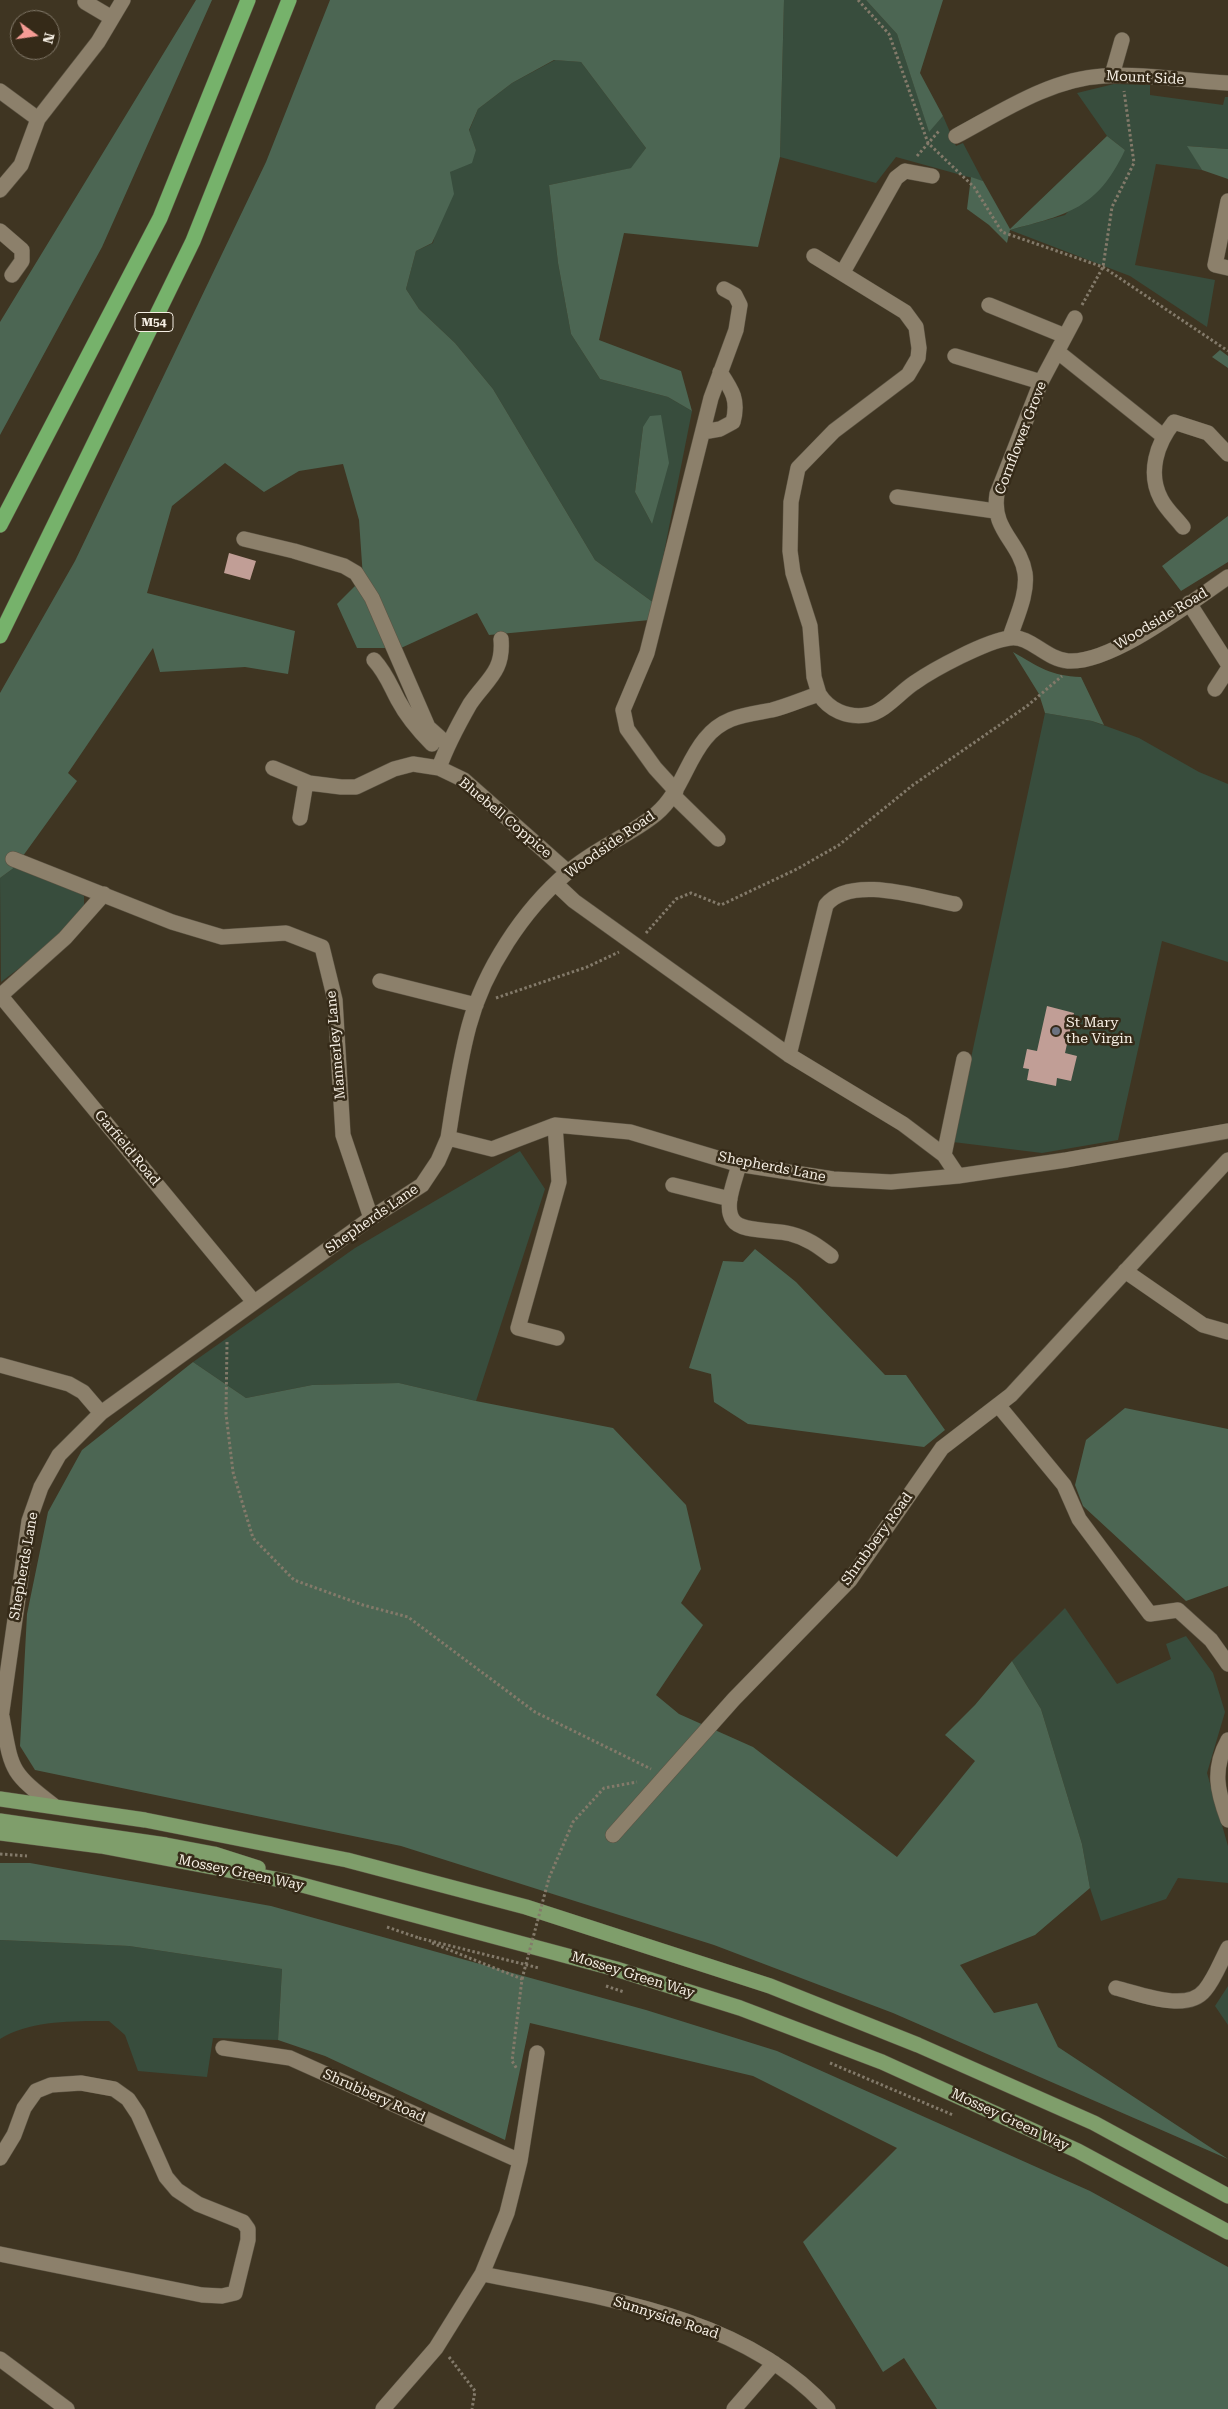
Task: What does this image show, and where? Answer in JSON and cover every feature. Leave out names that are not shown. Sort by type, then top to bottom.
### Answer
[{"type":"highway","points":[[0,525],[160,218],[248,0]]},
{"type":"highway","name":"M54","points":[[0,636],[193,241],[289,0]]},
{"type":"main road","points":[[0,1799],[53,1805],[154,1822],[347,1860],[526,1907],[770,1986],[918,2045],[1094,2123],[1228,2196]]},
{"type":"main road","points":[[0,1821],[125,1838],[214,1854],[243,1862],[292,1882]]},
{"type":"main road","name":"Mossey Green Way","points":[[0,1833],[101,1846],[292,1882],[616,1969],[740,2008],[882,2062],[1078,2151],[1228,2232]]},
{"type":"street","points":[[0,190],[21,165],[38,119],[98,42],[123,0]]},
{"type":"street","points":[[85,2],[112,18]]},
{"type":"street","points":[[1117,75],[1122,40]]},
{"type":"street","name":"Mount Side","points":[[956,136],[1033,96],[1068,83],[1101,76],[1117,75],[1228,83]]},
{"type":"street","points":[[0,91],[38,119]]},
{"type":"street","points":[[843,272],[874,219],[890,186],[902,172],[910,171],[932,176]]},
{"type":"street","points":[[1221,266],[1228,201]]},
{"type":"street","points":[[0,231],[22,250],[22,261],[12,275]]},
{"type":"street","points":[[814,256],[843,272],[905,312],[916,327],[919,348],[918,358],[908,375],[821,443],[801,463],[796,476],[791,502],[790,551],[793,573],[810,626],[814,677],[819,694],[828,706],[842,713],[868,715],[878,712],[914,683],[938,669],[970,652],[1010,637]]},
{"type":"street","points":[[718,839],[674,793],[655,768],[627,729],[623,710],[647,653],[702,432],[720,372],[736,330],[740,305],[735,294],[724,289]]},
{"type":"street","points":[[989,305],[1065,336]]},
{"type":"street","name":"Cornflower Grove","points":[[1010,637],[1023,593],[1024,572],[1016,551],[1002,530],[995,512],[1000,483],[1041,382],[1075,318]]},
{"type":"street","points":[[1058,352],[1162,436]]},
{"type":"street","points":[[955,356],[1041,382]]},
{"type":"street","points":[[702,432],[720,429],[732,422],[736,410],[733,392],[720,372]]},
{"type":"street","points":[[1183,527],[1161,499],[1152,474],[1162,436],[1174,422],[1208,433],[1228,454]]},
{"type":"street","points":[[897,498],[995,512]]},
{"type":"street","points":[[244,538],[344,566],[356,573],[372,598],[428,727],[446,750]]},
{"type":"street","name":"Woodside Road","points":[[1010,637],[1026,640],[1054,659],[1082,660],[1102,654],[1134,638],[1228,577]]},
{"type":"street","points":[[1190,603],[1228,664]]},
{"type":"street","points":[[446,750],[472,702],[490,682],[502,654],[501,640]]},
{"type":"street","points":[[374,660],[386,672],[398,700],[411,720],[446,750]]},
{"type":"street","points":[[1215,689],[1228,669]]},
{"type":"street","name":"Woodside Road","points":[[448,1138],[462,1053],[476,1005],[509,943],[536,906],[568,872],[644,823],[656,813],[674,793],[705,739],[721,724],[732,717],[773,709],[819,694]]},
{"type":"street","name":"Bluebell Coppice","points":[[273,768],[306,782],[328,787],[356,787],[394,769],[413,764],[446,750],[464,780],[568,872]]},
{"type":"street","points":[[300,818],[306,782]]},
{"type":"street","name":"Mannerley Lane","points":[[13,859],[172,922],[222,937],[286,933],[322,947],[335,1000],[343,1135],[371,1218]]},
{"type":"street","points":[[556,884],[574,901],[790,1054],[903,1124],[944,1155],[958,1176]]},
{"type":"street","points":[[790,1054],[826,905],[832,898],[844,892],[863,888],[955,904]]},
{"type":"street","points":[[0,995],[65,938],[104,894]]},
{"type":"street","points":[[380,981],[476,1005]]},
{"type":"street","name":"Garfield Road","points":[[0,995],[254,1302]]},
{"type":"street","points":[[944,1155],[964,1060]]},
{"type":"street","points":[[556,1125],[558,1182],[518,1328],[557,1338]]},
{"type":"street","name":"Shepherds Lane","points":[[53,1805],[14,1770],[8,1754],[1,1721],[27,1530],[48,1472],[60,1455],[101,1413],[371,1218],[422,1184],[438,1161],[448,1138],[492,1149],[556,1125],[630,1132],[739,1164],[833,1179],[891,1182],[958,1176],[1066,1160],[1228,1131]]},
{"type":"street","name":"Shrubbery Road","points":[[613,1835],[734,1699],[850,1580],[942,1448],[1011,1395],[1228,1160]]},
{"type":"street","points":[[739,1164],[730,1199],[730,1213],[733,1221],[741,1226],[756,1230],[779,1230],[794,1234],[815,1243],[831,1256]]},
{"type":"street","points":[[673,1185],[730,1199]]},
{"type":"street","points":[[1126,1271],[1203,1325],[1228,1332]]},
{"type":"street","points":[[0,1365],[69,1384],[83,1392],[101,1413]]},
{"type":"street","points":[[998,1405],[1064,1485],[1079,1519],[1150,1614],[1178,1610],[1211,1640],[1228,1664]]},
{"type":"street","points":[[1228,1740],[1223,1750],[1216,1776],[1228,1820]]},
{"type":"street","points":[[1116,1988],[1184,2002],[1194,2000],[1205,1990],[1228,1948]]},
{"type":"street","name":"Shrubbery Road","points":[[223,2048],[290,2058],[520,2161]]},
{"type":"street","points":[[383,2409],[436,2348],[482,2274],[506,2214],[520,2161],[537,2052]]},
{"type":"street","points":[[0,2158],[14,2135],[24,2108],[36,2091],[51,2085],[81,2083],[114,2089],[128,2099],[138,2114],[166,2177],[177,2190],[198,2204],[242,2222],[248,2229],[248,2240],[235,2292],[222,2296],[202,2295],[0,2254]]},
{"type":"street","name":"Sunnyside Road","points":[[482,2274],[612,2300],[684,2321],[741,2344],[774,2363],[820,2399],[828,2409]]},
{"type":"street","points":[[0,2359],[67,2409]]},
{"type":"street","points":[[734,2409],[774,2363]]},
{"type":"path","points":[[858,0],[889,34],[928,143],[974,187],[1002,232],[1103,267],[1228,351]]},
{"type":"path","points":[[1075,318],[1103,267],[1112,207],[1134,163],[1117,75]]},
{"type":"path","points":[[476,1005],[587,968],[635,945],[676,899],[691,893],[721,905],[788,873],[839,845],[913,785],[1026,706],[1082,660]]},
{"type":"path","points":[[227,1321],[226,1414],[233,1472],[253,1538],[294,1580],[363,1605],[408,1617],[535,1712],[665,1776]]},
{"type":"path","points":[[531,2091],[512,2061],[522,1979],[549,1878],[572,1822],[604,1788],[665,1776]]},
{"type":"path","points":[[522,1979],[419,1938],[542,1969]]},
{"type":"path","points":[[599,1984],[627,1992]]},
{"type":"path","points":[[828,2062],[958,2117]]},
{"type":"path","points":[[436,2348],[452,2359],[475,2391],[472,2409]]},
{"type":"green space","points":[[196,0],[212,0],[102,247],[0,435],[0,322]]},
{"type":"green space","points":[[330,0],[784,0],[780,157],[758,247],[624,233],[599,340],[681,371],[692,411],[668,397],[600,379],[571,334],[558,263],[549,185],[631,168],[646,148],[581,62],[554,60],[512,83],[478,109],[469,130],[476,150],[472,163],[450,172],[454,194],[432,243],[416,251],[406,289],[419,309],[455,343],[493,389],[595,560],[654,603],[650,620],[489,635],[477,613],[401,648],[357,648],[337,604],[363,578],[359,520],[343,464],[299,471],[264,492],[225,463],[172,506],[147,593],[295,631],[288,674],[245,667],[160,672],[153,648],[68,773],[77,781],[15,867],[0,878],[0,693],[75,561],[266,162]]},
{"type":"green space","points":[[784,0],[866,0],[897,34],[929,131],[943,116],[956,146],[963,143],[983,181],[896,157],[876,183],[780,157]]},
{"type":"green space","points":[[866,0],[943,0],[920,73],[943,116],[929,132],[897,34]]},
{"type":"green space","points":[[555,60],[581,62],[646,148],[632,168],[549,185],[558,263],[571,334],[600,379],[668,397],[692,411],[654,603],[595,560],[493,389],[455,343],[419,309],[406,289],[416,251],[433,243],[450,172],[476,150],[469,131],[478,109],[512,83]],"holes":[[[643,427],[652,524],[635,492]]]},
{"type":"green space","points":[[1114,84],[1150,85],[1150,95],[1223,105],[1225,97],[1228,97],[1228,149],[1188,146],[1202,170],[1156,164],[1135,265],[1215,280],[1207,327],[1130,276],[1010,230],[1065,215],[1125,150],[1107,136],[1077,93]]},
{"type":"green space","points":[[1107,136],[1125,150],[1104,185],[1079,206],[1049,219],[1010,230],[1007,243],[989,225],[967,209],[971,177],[983,181],[1010,229]]},
{"type":"green space","points":[[1187,146],[1228,149],[1228,179],[1202,170]]},
{"type":"green space","points":[[1220,350],[1228,356],[1228,368],[1212,357]]},
{"type":"green space","points":[[661,415],[669,463],[652,524],[635,492],[643,427],[650,416]]},
{"type":"green space","points":[[1228,516],[1228,562],[1181,591],[1162,566]]},
{"type":"green space","points":[[1013,652],[1053,673],[1081,677],[1104,725],[1092,721],[1045,713],[1039,694]]},
{"type":"green space","points":[[1045,713],[1092,721],[1139,738],[1199,772],[1228,784],[1228,962],[1162,941],[1118,1140],[1042,1153],[953,1142]]},
{"type":"green space","points":[[15,867],[73,889],[84,896],[84,907],[55,941],[1,982],[0,878]]},
{"type":"green space","points":[[520,1151],[545,1189],[476,1401],[399,1383],[312,1385],[246,1398],[193,1362],[355,1248]]},
{"type":"green space","points":[[755,1249],[796,1282],[885,1375],[906,1375],[945,1430],[924,1447],[748,1424],[714,1402],[711,1374],[689,1368],[723,1261],[743,1262]]},
{"type":"green space","points":[[193,1362],[246,1398],[312,1385],[399,1383],[476,1401],[613,1428],[686,1505],[701,1569],[681,1603],[703,1625],[656,1695],[679,1714],[753,1747],[897,1857],[975,1761],[945,1735],[975,1705],[1012,1661],[1041,1709],[1082,1844],[1090,1888],[1035,1935],[960,1965],[994,2013],[1037,2003],[1058,2047],[1228,2159],[893,2013],[714,1945],[401,1846],[35,1770],[20,1746],[27,1614],[48,1512],[82,1450]]},
{"type":"green space","points":[[1125,1408],[1228,1429],[1228,1586],[1186,1601],[1083,1506],[1075,1485],[1086,1440]]},
{"type":"green space","points":[[1065,1608],[1117,1684],[1171,1659],[1166,1644],[1186,1636],[1213,1673],[1225,1712],[1207,1773],[1228,1846],[1228,1883],[1178,1878],[1166,1899],[1101,1921],[1090,1888],[1082,1844],[1041,1709],[1012,1661]]},
{"type":"green space","points":[[0,1863],[30,1863],[271,1906],[646,2010],[777,2051],[1090,2191],[1228,2267],[1228,2409],[937,2409],[904,2358],[883,2372],[803,2242],[897,2148],[753,2076],[530,2023],[505,2140],[325,2056],[278,2040],[282,1969],[129,1946],[0,1940]]},
{"type":"green space","points":[[0,1940],[129,1946],[282,1969],[278,2040],[213,2038],[207,2077],[138,2071],[125,2035],[109,2021],[39,2025],[25,2028],[0,2039]]},
{"type":"green space","points":[[1228,1986],[1228,2025],[1215,2006]]},
{"type":"building","points":[[229,553],[256,561],[250,580],[224,573]]},
{"type":"building","name":"St Mary the Virgin","points":[[1047,1006],[1074,1013],[1065,1053],[1077,1056],[1071,1081],[1057,1078],[1056,1086],[1027,1080],[1029,1069],[1023,1068],[1027,1049],[1037,1051]]},
{"type":"place","name":"St Mary the Virgin","points":[[1056,1031]]}]
